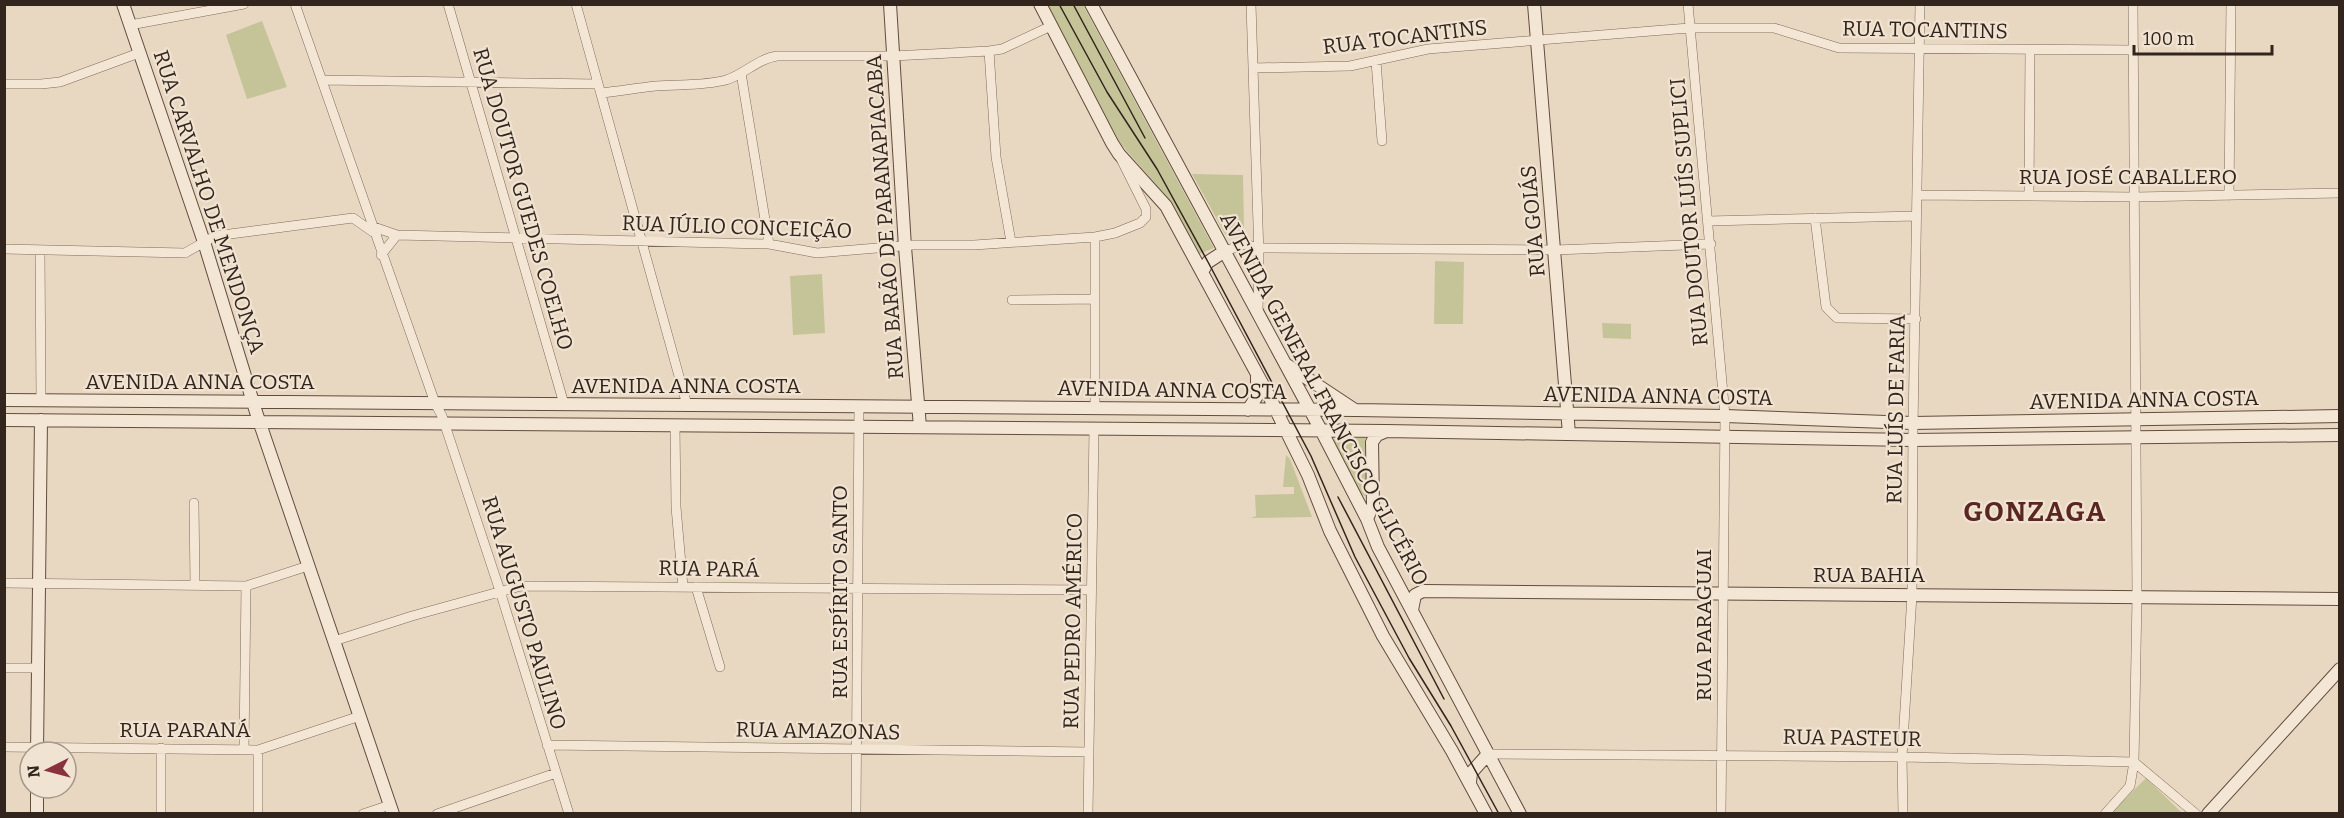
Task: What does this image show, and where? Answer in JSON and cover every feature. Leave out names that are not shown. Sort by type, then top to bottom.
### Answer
[{"type":"main road","name":"RUA CARVALHO DE MENDONÇA","points":[[123,4],[204,242],[256,412],[391,809]]},
{"type":"main road","name":"RUA BARÃO DE PARANAPIACABA","points":[[890,4],[905,246],[920,427]]},
{"type":"main road","points":[[1040,4],[1119,154],[1161,198],[1202,272],[1287,431],[1308,475],[1330,531],[1383,636],[1486,813]]},
{"type":"main road","name":"AVENIDA GENERAL FRANCISCO GLICÉRIO","points":[[1091,4],[1311,411],[1367,519],[1378,547],[1520,813]]},
{"type":"main road","name":"RUA GOIÁS","points":[[1534,4],[1569,435]]},
{"type":"main road","points":[[1202,272],[1208,262],[1225,251]]},
{"type":"main road","points":[[1284,363],[1356,410]]},
{"type":"main road","points":[[1248,410],[1257,396],[1257,373]]},
{"type":"main road","name":"AVENIDA ANNA COSTA","points":[[4,400],[41,400],[445,423],[1386,431],[1913,440],[2340,435]]},
{"type":"main road","name":"AVENIDA ANNA COSTA","points":[[4,420],[256,412],[435,403],[1356,410],[1913,423],[2340,416]]},
{"type":"main road","points":[[1094,429],[1098,416],[1103,413],[1130,413],[1137,409]]},
{"type":"main road","points":[[37,740],[41,420]]},
{"type":"main road","points":[[1367,519],[1373,505],[1372,442],[1377,435],[1386,431]]},
{"type":"main road","name":"RUA BAHIA","points":[[1412,610],[1415,595],[1424,591],[2340,599]]},
{"type":"main road","points":[[2208,813],[2340,669]]},
{"type":"main road","points":[[2320,692],[2340,686]]},
{"type":"main road","points":[[1470,782],[1471,773],[1488,754]]},
{"type":"street","points":[[130,25],[243,4]]},
{"type":"street","name":"RUA AUGUSTO PAULINO","points":[[295,4],[381,255],[435,403],[445,423],[569,813]]},
{"type":"street","name":"RUA DOUTOR GUEDES COELHO","points":[[448,4],[564,404]]},
{"type":"street","points":[[576,4],[687,405]]},
{"type":"street","points":[[1251,4],[1259,252],[1258,316]]},
{"type":"street","name":"RUA DOUTOR LUÍS SUPLICI","points":[[1688,4],[1711,244],[1725,420],[1723,437]]},
{"type":"street","name":"RUA LUÍS DE FARIA","points":[[1903,813],[1902,757],[1912,595],[1920,4]]},
{"type":"street","points":[[2105,813],[2130,786],[2134,762],[2137,597],[2134,439],[2133,4]]},
{"type":"street","points":[[2229,196],[2231,4]]},
{"type":"street","points":[[322,80],[470,81],[599,89],[704,84],[728,79],[763,59],[777,56],[893,56],[989,51],[1002,49],[1051,26]]},
{"type":"street","name":"RUA TOCANTINS","points":[[1253,68],[1350,66],[1428,49],[1689,28],[1774,28],[1839,48],[2134,50]]},
{"type":"street","points":[[2029,196],[2030,50]]},
{"type":"street","points":[[989,51],[996,157],[1011,242]]},
{"type":"street","points":[[4,84],[60,82],[139,52]]},
{"type":"street","points":[[1376,61],[1383,141]]},
{"type":"street","points":[[741,73],[769,244]]},
{"type":"street","name":"RUA JÚLIO CONCEIÇÃO","points":[[353,218],[372,229],[397,235],[769,244],[817,253],[905,246],[1095,237],[1123,231],[1140,223],[1146,217],[1146,209],[1125,171],[1119,154]]},
{"type":"street","name":"RUA JOSÉ CABALLERO","points":[[1917,195],[2135,197],[2340,193]]},
{"type":"street","points":[[4,249],[185,253],[215,236],[353,218],[361,197]]},
{"type":"street","points":[[1708,221],[1917,216]]},
{"type":"street","points":[[1815,218],[1826,307],[1837,318],[1916,319]]},
{"type":"street","points":[[381,255],[397,235]]},
{"type":"street","points":[[1095,237],[1095,409]]},
{"type":"street","points":[[1225,251],[1249,244],[1259,252],[1555,250],[1711,244]]},
{"type":"street","points":[[40,250],[41,400]]},
{"type":"street","points":[[1012,300],[1095,299]]},
{"type":"street","name":"RUA ESPÍRITO SANTO","points":[[856,813],[859,406]]},
{"type":"street","points":[[675,425],[676,507],[683,587]]},
{"type":"street","name":"RUA PEDRO AMÉRICO","points":[[1088,813],[1094,429]]},
{"type":"street","name":"RUA PARAGUAI","points":[[1721,813],[1723,437]]},
{"type":"street","points":[[194,503],[195,585]]},
{"type":"street","points":[[4,583],[246,586],[308,566]]},
{"type":"street","points":[[244,749],[246,586]]},
{"type":"street","name":"RUA PARÁ","points":[[334,641],[521,586],[1091,590]]},
{"type":"street","points":[[696,587],[720,668]]},
{"type":"street","points":[[4,668],[38,668]]},
{"type":"street","name":"RUA PARANÁ","points":[[78,749],[258,750],[360,716]]},
{"type":"street","name":"RUA AMAZONAS","points":[[547,746],[1089,752]]},
{"type":"street","points":[[161,748],[161,813]]},
{"type":"street","points":[[258,750],[258,813]]},
{"type":"street","name":"RUA PASTEUR","points":[[1488,754],[1721,754],[2134,762]]},
{"type":"street","points":[[2134,762],[2196,813]]},
{"type":"street","points":[[437,813],[556,773]]},
{"type":"street","points":[[363,813],[391,809]]},
{"type":"green space","points":[[1047,5],[1083,5],[1214,248],[1199,254],[1167,197],[1120,143]]},
{"type":"green space","points":[[262,21],[287,87],[247,99],[226,35]]},
{"type":"green space","points":[[1192,174],[1243,175],[1244,228],[1238,235],[1228,237],[1225,234]]},
{"type":"green space","points":[[1435,261],[1464,262],[1463,324],[1434,324]]},
{"type":"green space","points":[[822,274],[825,333],[793,335],[790,276]]},
{"type":"green space","points":[[1602,323],[1631,324],[1631,339],[1603,338]]},
{"type":"green space","points":[[1335,438],[1365,438],[1367,494],[1365,496],[1362,495],[1334,441]]},
{"type":"green space","points":[[1286,455],[1290,459],[1312,517],[1251,518],[1256,516],[1255,495],[1294,494],[1294,487],[1283,487]]},
{"type":"green space","points":[[2146,778],[2182,813],[2110,814]]},
{"type":"tram line","points":[[1059,4],[1107,92],[1157,169],[1208,262],[1311,456],[1355,557],[1409,658],[1451,726],[1499,814]]},
{"type":"tram line","points":[[1073,4],[1145,138]]},
{"type":"tram line","points":[[1338,497],[1444,699]]},
{"type":"district","name":"GONZAGA","points":[[2035,512]]}]
